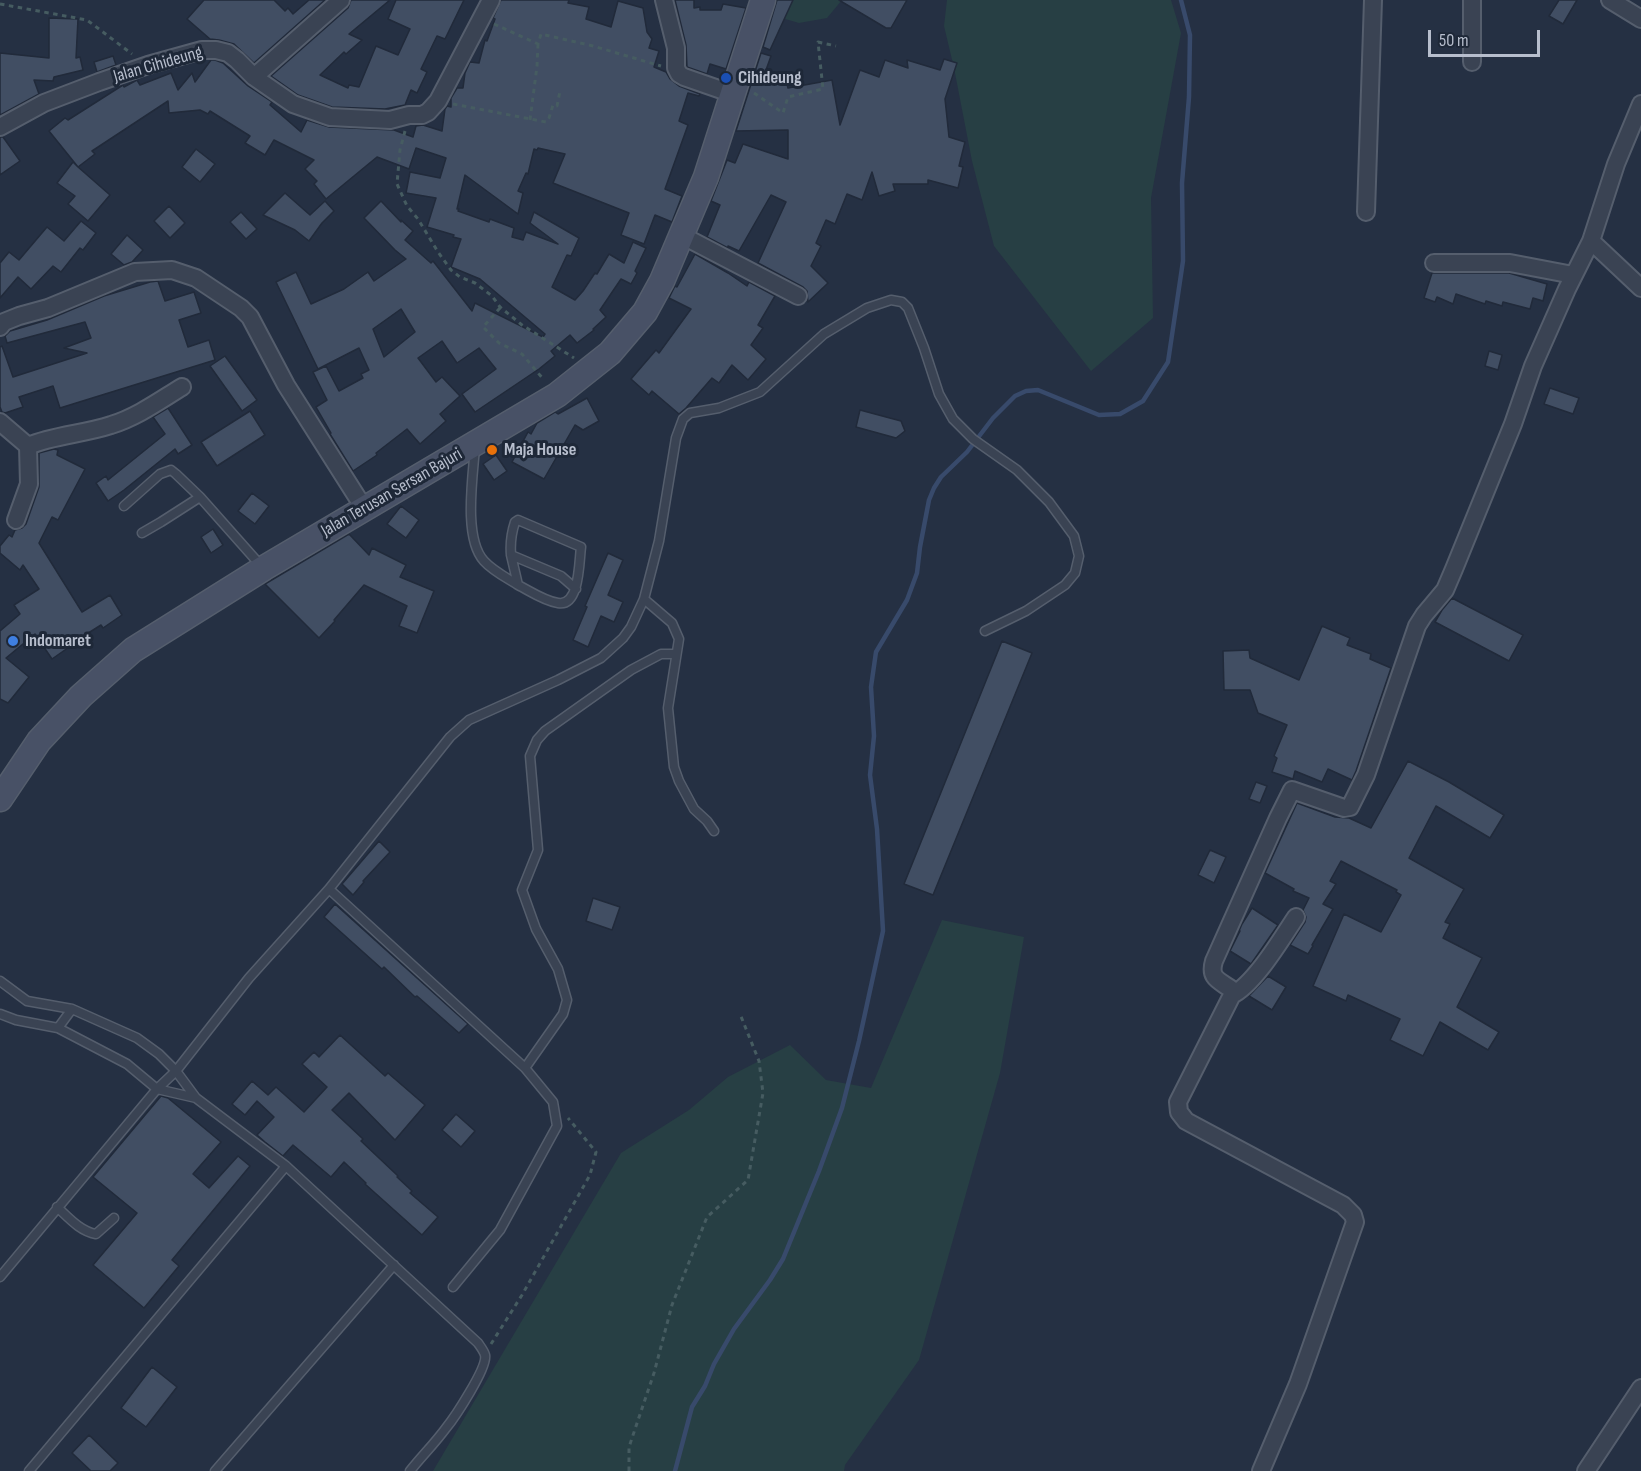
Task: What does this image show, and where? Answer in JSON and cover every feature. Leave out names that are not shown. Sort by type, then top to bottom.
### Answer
[{"type":"main road","name":"Jalan Terusan Sersan Bajuri","points":[[0,799],[39,741],[81,696],[133,650],[264,568],[557,395],[609,354],[645,312],[662,281],[706,177],[763,0]]},
{"type":"street","points":[[255,77],[341,0]]},
{"type":"street","points":[[438,101],[490,0]]},
{"type":"street","points":[[664,0],[674,40],[676,68],[679,74],[735,87]]},
{"type":"street","points":[[1366,212],[1373,0]]},
{"type":"street","points":[[1472,0],[1472,62]]},
{"type":"street","points":[[1610,0],[1641,20]]},
{"type":"street","name":"Jalan Cihideung","points":[[0,127],[44,103],[148,65],[202,50],[228,53],[255,77],[293,104],[330,117],[390,120],[410,115],[422,115],[438,101]]},
{"type":"street","points":[[1232,995],[1231,989],[1213,976],[1211,970],[1278,818],[1292,790],[1344,808],[1350,807],[1366,776],[1416,626],[1445,590],[1513,424],[1533,366],[1573,275],[1591,241],[1616,164],[1641,104]]},
{"type":"street","points":[[681,235],[798,296]]},
{"type":"street","points":[[1591,241],[1641,288]]},
{"type":"street","points":[[1434,263],[1510,263],[1573,275]]},
{"type":"street","points":[[0,327],[4,322],[48,308],[135,272],[172,270],[196,278],[242,308],[250,317],[286,385],[364,508]]},
{"type":"street","points":[[28,446],[111,425],[145,411],[182,387]]},
{"type":"street","points":[[0,422],[28,446],[29,483],[16,520]]},
{"type":"street","points":[[1261,1471],[1298,1384],[1355,1222],[1353,1215],[1343,1205],[1186,1120],[1179,1112],[1178,1102],[1232,995],[1241,990],[1272,953],[1296,917]]},
{"type":"street","points":[[1586,1471],[1641,1388]]},
{"type":"lane","points":[[0,1277],[157,1089],[176,1071],[249,978],[329,889],[450,737],[469,720],[601,658],[623,638],[631,627],[644,599],[659,541],[676,438],[683,418],[690,413],[719,408],[760,392],[824,334],[867,308],[891,300],[902,302],[908,308],[939,394],[953,419],[973,439],[1017,470],[1049,502],[1074,536],[1079,556],[1075,573],[1065,585],[1026,611],[985,631]]},
{"type":"lane","points":[[475,444],[471,524],[477,549],[485,562],[518,585],[552,602],[561,604],[567,602],[576,589],[581,547],[518,520],[515,522],[510,542],[518,585]]},
{"type":"lane","points":[[124,506],[160,474],[171,470],[200,497],[264,568]]},
{"type":"lane","points":[[142,533],[200,497]]},
{"type":"lane","points":[[511,555],[561,576],[576,589]]},
{"type":"lane","points":[[644,599],[672,623],[677,631],[679,639],[668,708],[674,767],[694,809],[714,831]]},
{"type":"lane","points":[[525,1068],[563,1014],[567,1000],[558,969],[536,929],[522,890],[538,850],[530,756],[537,740],[545,732],[631,670],[661,654],[676,654]]},
{"type":"lane","points":[[329,889],[525,1068],[553,1102],[557,1126],[500,1230],[453,1287]]},
{"type":"lane","points":[[0,981],[27,1001],[72,1009],[137,1038],[159,1054],[176,1071],[196,1098],[286,1166],[478,1343],[485,1354],[485,1362],[469,1394],[447,1427],[411,1471]]},
{"type":"lane","points":[[58,1028],[72,1009]]},
{"type":"lane","points":[[0,1014],[16,1020],[58,1028],[127,1064],[157,1089],[196,1098]]},
{"type":"lane","points":[[29,1471],[286,1166]]},
{"type":"lane","points":[[57,1207],[89,1233],[96,1234],[114,1218]]},
{"type":"lane","points":[[215,1471],[394,1265]]},
{"type":"path","points":[[0,4],[92,22],[148,65]]},
{"type":"path","points":[[482,18],[538,44]]},
{"type":"path","points":[[530,120],[541,34],[593,46],[655,65],[676,68]]},
{"type":"path","points":[[735,87],[742,85],[783,113],[788,97],[823,89],[818,42],[836,46]]},
{"type":"path","points":[[438,101],[546,122],[553,105],[558,106],[560,91]]},
{"type":"path","points":[[410,115],[400,150],[397,184],[407,206],[418,219],[438,252],[451,270],[460,277],[475,283],[492,296],[500,307],[522,326],[575,358],[587,371]]},
{"type":"path","points":[[500,307],[483,327],[499,343],[522,354],[557,395]]},
{"type":"path","points":[[629,1471],[629,1447],[654,1373],[672,1305],[707,1217],[748,1180],[763,1093],[759,1061],[740,1014]]},
{"type":"path","points":[[485,1354],[522,1295],[590,1175],[596,1152],[553,1102]]},
{"type":"green space","points":[[777,0],[842,0],[827,18],[799,23],[768,14]]},
{"type":"green space","points":[[947,0],[1171,0],[1181,33],[1151,198],[1153,318],[1091,371],[994,246],[972,161],[944,26]]},
{"type":"green space","points":[[942,920],[1024,937],[1000,1073],[919,1360],[845,1465],[844,1471],[433,1471],[621,1153],[689,1110],[728,1077],[790,1045],[826,1080],[871,1088]]},
{"type":"building","points":[[204,0],[274,0],[285,11],[288,8],[293,14],[309,0],[325,0],[254,63],[234,44],[210,39],[187,19]]},
{"type":"building","points":[[351,0],[390,0],[349,34],[362,40],[346,54],[344,52],[320,75],[348,88],[349,85],[359,87],[376,46],[398,55],[410,29],[388,19],[396,0],[464,0],[445,39],[437,36],[421,69],[427,72],[417,93],[411,90],[405,105],[385,109],[332,107],[298,95],[271,76],[348,8]]},
{"type":"building","points":[[501,0],[569,0],[568,3],[589,7],[586,19],[611,27],[618,1],[643,8],[647,32],[652,39],[649,48],[659,51],[654,67],[666,72],[670,79],[679,86],[700,94],[699,96],[688,93],[679,121],[688,125],[665,189],[682,196],[672,222],[655,215],[644,244],[621,235],[629,213],[553,183],[565,154],[534,149],[528,174],[526,173],[518,191],[523,193],[518,214],[465,175],[458,211],[514,228],[512,237],[523,240],[526,232],[558,244],[530,223],[534,212],[579,238],[571,256],[567,255],[552,287],[575,300],[595,273],[597,274],[609,254],[624,263],[633,242],[646,248],[635,271],[637,273],[631,284],[621,279],[600,310],[606,317],[594,330],[577,343],[570,335],[551,351],[555,356],[539,369],[475,412],[462,394],[496,369],[479,348],[457,363],[442,341],[418,358],[436,382],[442,377],[460,396],[440,414],[446,421],[420,444],[407,429],[376,453],[377,455],[353,471],[316,407],[327,400],[313,372],[326,366],[339,391],[363,378],[361,374],[369,370],[359,348],[318,369],[276,282],[296,272],[311,304],[344,289],[368,272],[374,281],[406,259],[364,218],[381,201],[413,231],[405,240],[431,263],[433,261],[472,311],[475,303],[543,337],[545,334],[480,279],[451,267],[461,239],[427,227],[436,198],[406,193],[410,172],[440,178],[446,158],[416,148],[409,169],[377,157],[326,199],[314,184],[317,181],[305,169],[314,160],[274,140],[265,155],[245,143],[250,136],[210,111],[208,114],[200,110],[169,113],[168,101],[92,151],[95,154],[78,167],[49,131],[65,118],[68,120],[123,85],[124,87],[137,80],[140,85],[171,73],[178,90],[192,73],[195,82],[211,60],[223,63],[248,86],[272,102],[270,105],[301,132],[307,120],[329,127],[394,130],[413,137],[416,126],[423,125],[442,131],[445,109],[447,106],[451,107],[451,98],[457,88],[463,88],[465,73],[470,62],[479,63],[485,40],[487,41]],"holes":[[[401,309],[415,332],[384,357],[373,329]]]},
{"type":"building","points":[[675,0],[694,0],[694,8],[700,7],[700,10],[721,10],[723,4],[746,8],[726,69],[710,64],[707,74],[687,67],[686,45]]},
{"type":"building","points":[[777,0],[793,0],[770,50],[763,47]]},
{"type":"building","points":[[839,0],[907,0],[891,28],[886,28]]},
{"type":"building","points":[[1559,0],[1577,0],[1563,24],[1549,16]]},
{"type":"building","points":[[49,18],[78,19],[76,58],[80,57],[83,70],[54,77],[53,81],[34,80],[39,94],[0,115],[0,53],[49,58]]},
{"type":"building","points":[[761,53],[771,56],[761,84],[786,80],[788,88],[832,80],[840,125],[860,70],[879,77],[885,60],[908,68],[907,60],[940,70],[944,59],[957,63],[945,99],[949,137],[965,142],[959,166],[963,167],[958,188],[928,180],[928,184],[893,184],[895,191],[879,196],[872,172],[862,200],[847,194],[835,224],[826,220],[816,243],[821,246],[811,266],[828,283],[808,302],[807,291],[803,287],[758,263],[786,202],[771,195],[739,251],[707,237],[720,205],[711,201],[727,160],[735,163],[743,144],[788,159],[788,130],[736,131]]},
{"type":"building","points":[[113,56],[116,65],[97,72],[94,62]]},
{"type":"building","points":[[0,137],[3,137],[20,161],[0,175]]},
{"type":"building","points":[[196,149],[215,164],[200,182],[182,167]]},
{"type":"building","points":[[73,162],[110,195],[88,221],[68,204],[75,196],[57,183]]},
{"type":"building","points":[[285,193],[310,215],[325,201],[334,211],[309,241],[295,230],[263,215]]},
{"type":"building","points":[[169,206],[185,223],[170,238],[154,221]]},
{"type":"building","points":[[241,212],[257,229],[246,239],[230,222]]},
{"type":"building","points":[[81,221],[96,233],[83,250],[80,248],[61,272],[53,266],[31,289],[18,277],[0,298],[0,263],[9,252],[19,260],[47,227],[64,241]]},
{"type":"building","points":[[127,235],[143,250],[132,262],[124,265],[111,254]]},
{"type":"building","points":[[695,254],[747,286],[749,282],[775,296],[758,325],[763,328],[751,345],[766,359],[748,380],[732,365],[719,383],[712,378],[679,414],[652,391],[649,395],[631,379],[656,350],[659,353],[691,309],[669,298]]},
{"type":"building","points":[[1432,273],[1509,273],[1547,284],[1543,301],[1533,298],[1530,309],[1503,302],[1502,306],[1486,301],[1485,304],[1456,294],[1453,304],[1437,297],[1435,302],[1424,298]]},
{"type":"building","points":[[158,281],[165,301],[194,292],[201,313],[179,320],[188,347],[209,340],[215,360],[60,408],[53,386],[19,397],[23,407],[2,412],[0,407],[0,347],[2,346],[13,377],[87,353],[64,348],[91,338],[85,322],[7,343],[5,336],[10,331],[47,320],[104,296]]},
{"type":"building","points":[[1489,351],[1502,355],[1498,370],[1485,366]]},
{"type":"building","points":[[225,356],[257,400],[242,411],[210,366]]},
{"type":"building","points":[[1550,388],[1579,398],[1573,414],[1544,404]]},
{"type":"building","points":[[587,398],[599,421],[583,430],[575,425],[544,479],[512,462],[528,432],[531,434],[537,423]]},
{"type":"building","points":[[168,408],[192,445],[178,454],[175,449],[108,501],[96,483],[106,476],[108,480],[165,434],[153,417]]},
{"type":"building","points":[[860,410],[901,421],[905,431],[896,438],[856,427]]},
{"type":"building","points":[[250,411],[265,435],[217,466],[201,442]]},
{"type":"building","points":[[58,450],[57,455],[85,469],[58,520],[52,517],[39,543],[82,612],[110,595],[122,615],[103,628],[101,625],[52,659],[35,634],[6,658],[29,677],[8,703],[0,699],[0,631],[20,614],[14,605],[39,589],[23,565],[20,570],[0,553],[0,546],[9,535],[12,537],[15,530],[26,524],[39,487],[39,453]]},
{"type":"building","points":[[496,455],[507,471],[494,480],[483,464]]},
{"type":"building","points":[[252,493],[269,506],[255,524],[238,511]]},
{"type":"building","points":[[401,506],[419,520],[406,538],[387,524]]},
{"type":"building","points":[[213,529],[223,545],[211,553],[201,537]]},
{"type":"building","points":[[349,534],[369,555],[372,548],[406,565],[400,577],[434,591],[417,633],[399,626],[407,606],[364,585],[319,638],[265,584]]},
{"type":"building","points":[[608,553],[623,560],[608,595],[623,602],[614,622],[601,616],[588,647],[573,640]]},
{"type":"building","points":[[1452,598],[1523,635],[1509,661],[1435,622]]},
{"type":"building","points":[[1322,626],[1350,638],[1347,645],[1371,654],[1370,659],[1391,668],[1352,780],[1328,769],[1322,782],[1295,771],[1293,779],[1272,772],[1277,758],[1274,756],[1287,725],[1258,713],[1250,690],[1224,690],[1223,651],[1249,650],[1250,658],[1299,680]]},
{"type":"building","points":[[1002,641],[1032,653],[933,895],[904,884]]},
{"type":"building","points":[[1408,761],[1504,815],[1490,838],[1436,806],[1409,858],[1464,889],[1445,922],[1450,924],[1443,938],[1482,958],[1457,1007],[1499,1032],[1488,1050],[1440,1022],[1423,1056],[1390,1040],[1400,1019],[1348,995],[1346,1001],[1313,986],[1344,914],[1381,932],[1401,895],[1396,892],[1397,890],[1341,861],[1330,881],[1336,884],[1323,904],[1333,909],[1308,954],[1290,945],[1305,922],[1306,917],[1303,910],[1309,898],[1293,891],[1294,889],[1265,873],[1297,803],[1335,817],[1349,818],[1371,828]]},
{"type":"building","points":[[1256,782],[1267,786],[1260,803],[1249,799]]},
{"type":"building","points":[[379,841],[390,852],[353,895],[342,884]]},
{"type":"building","points":[[1210,850],[1226,857],[1214,883],[1198,875]]},
{"type":"building","points":[[593,898],[620,907],[612,930],[586,921]]},
{"type":"building","points":[[335,904],[468,1024],[459,1033],[324,917]]},
{"type":"building","points":[[1252,908],[1278,925],[1251,964],[1230,951]]},
{"type":"building","points":[[1268,976],[1286,987],[1272,1010],[1249,996]]},
{"type":"building","points":[[340,1035],[385,1076],[388,1073],[425,1105],[395,1140],[349,1093],[332,1110],[398,1176],[412,1191],[410,1193],[438,1217],[422,1235],[344,1162],[331,1177],[293,1145],[283,1156],[265,1142],[257,1135],[274,1117],[257,1101],[245,1115],[232,1104],[252,1081],[268,1095],[276,1087],[304,1112],[327,1087],[302,1064],[314,1052],[319,1057]]},
{"type":"building","points":[[161,1096],[168,1098],[221,1142],[193,1174],[209,1188],[238,1156],[250,1166],[172,1260],[179,1266],[144,1308],[93,1265],[137,1213],[93,1177]]},
{"type":"building","points":[[456,1114],[475,1131],[461,1147],[442,1130]]},
{"type":"building","points":[[152,1367],[177,1387],[146,1427],[121,1408]]},
{"type":"building","points":[[89,1435],[118,1463],[110,1471],[91,1471],[72,1453]]},
{"type":"waterway","points":[[675,1471],[692,1407],[734,1329],[783,1259],[842,1108],[883,931],[877,829],[870,775],[874,736],[871,687],[876,652],[907,600],[917,573],[929,500],[934,488],[941,477],[967,452],[993,418],[1015,396],[1026,391],[1038,390],[1099,415],[1120,414],[1143,401],[1168,362],[1183,261],[1182,183],[1189,97],[1190,35],[1181,0]]},
{"type":"place","name":"Cihideung","points":[[726,78]]},
{"type":"place","name":"Maja House","points":[[492,450]]},
{"type":"place","name":"Indomaret","points":[[13,641]]}]
